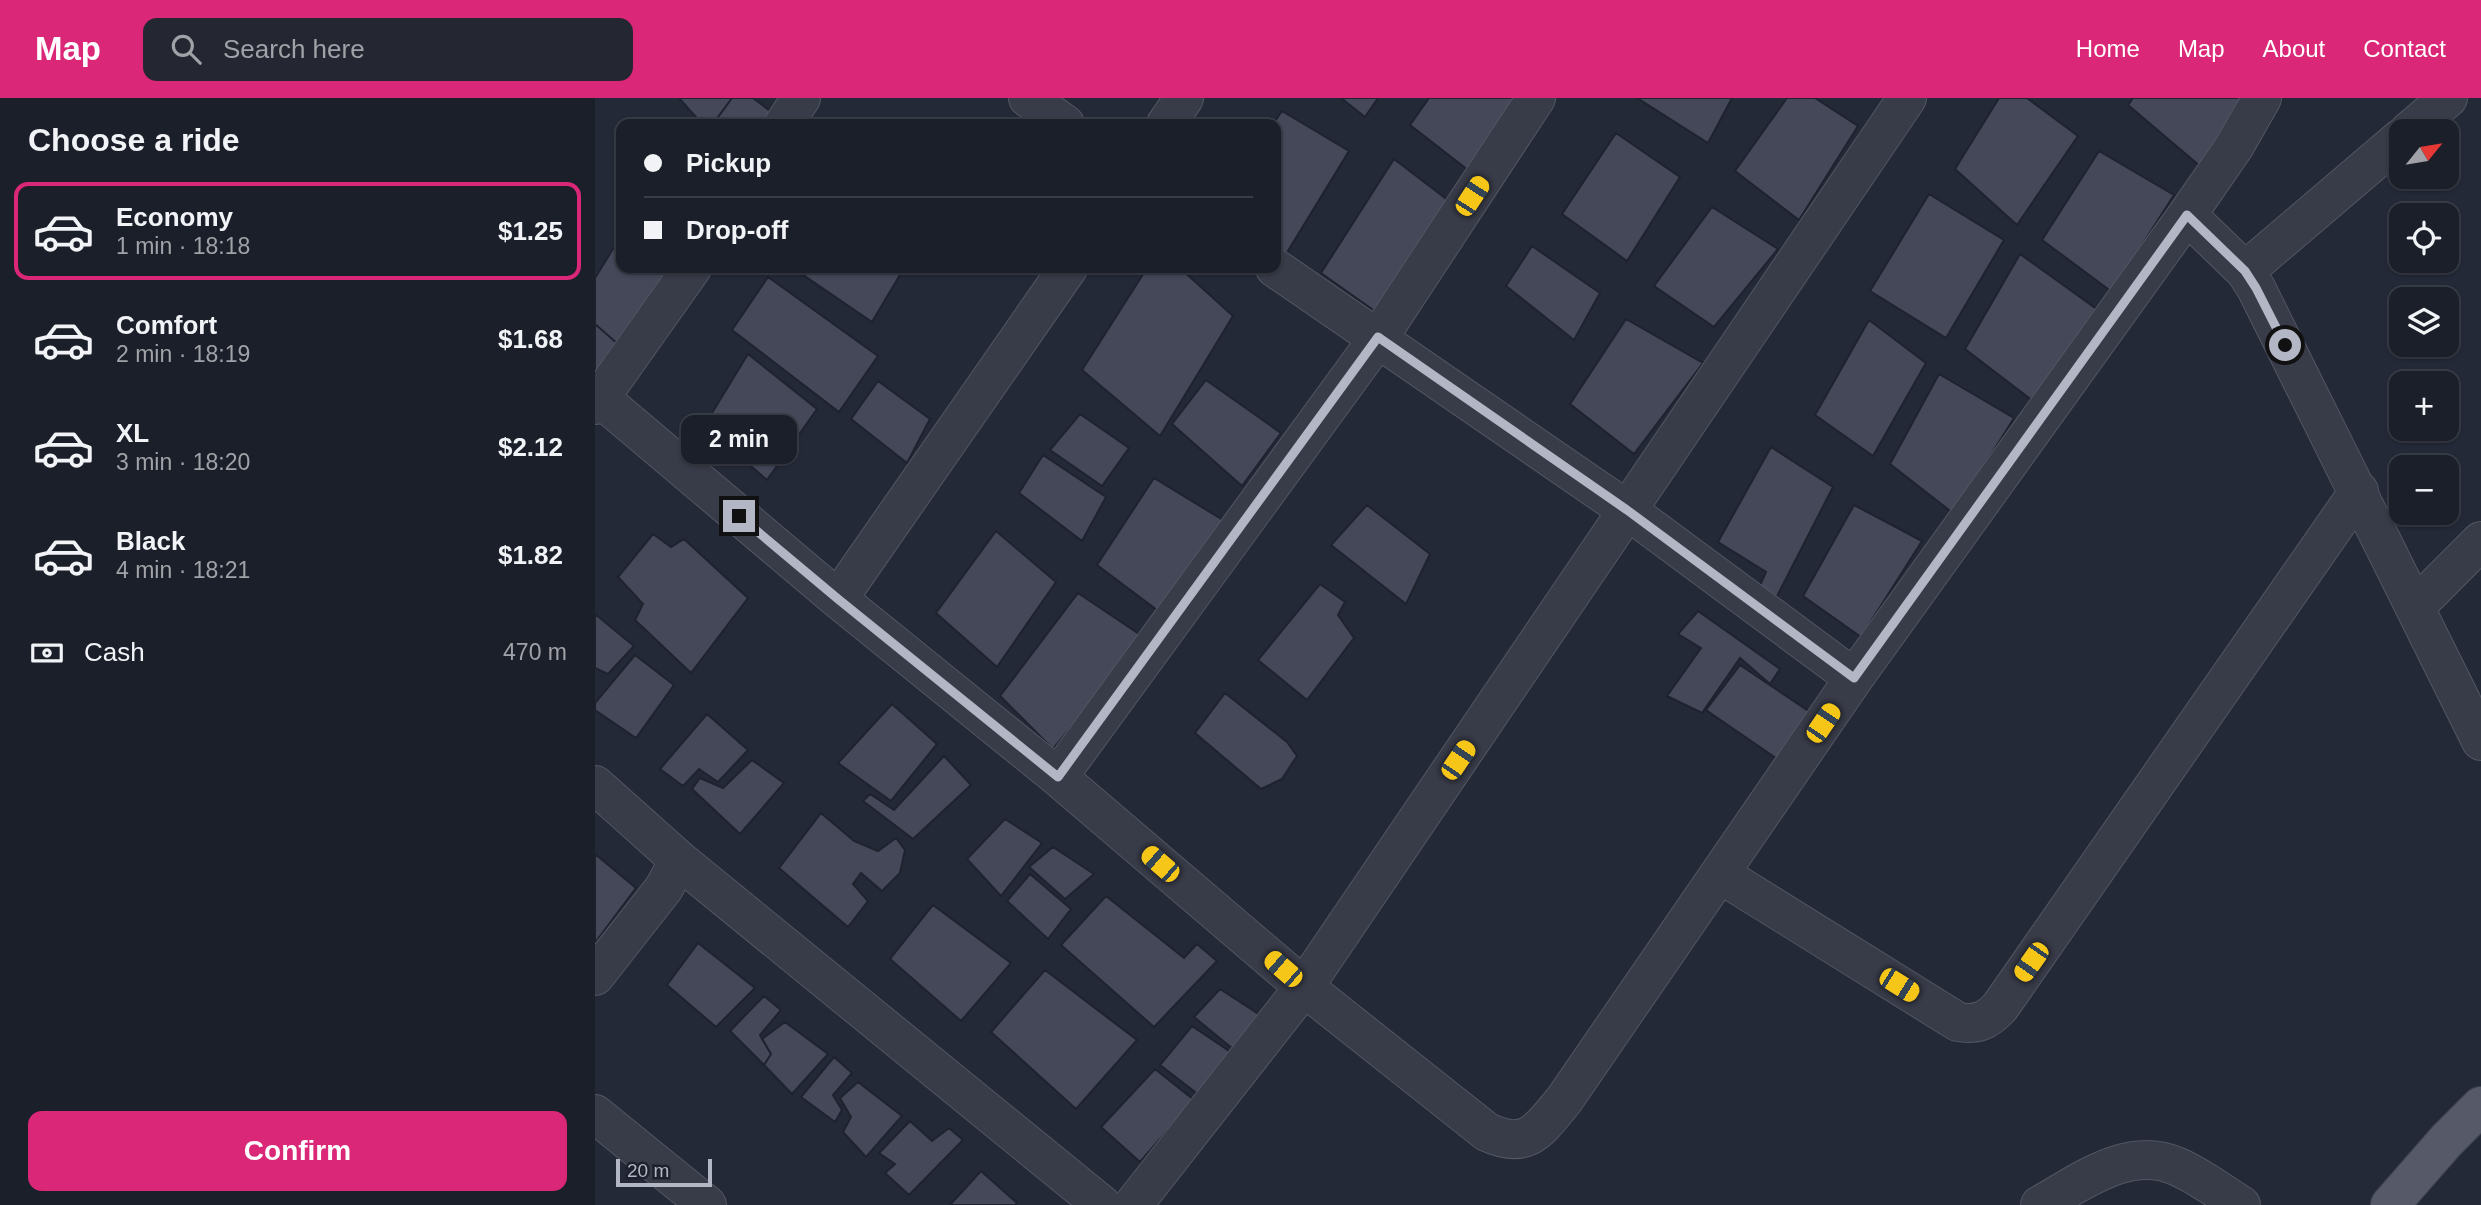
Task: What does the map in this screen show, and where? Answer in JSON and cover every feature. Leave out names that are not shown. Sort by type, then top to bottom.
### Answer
[{"type":"main road","points":[[2390,1205],[2481,1106]]},
{"type":"street","points":[[787,119],[801,98]]},
{"type":"street","points":[[1028,98],[1058,119]]},
{"type":"street","points":[[1169,119],[1184,98]]},
{"type":"street","points":[[1058,777],[1378,337],[1536,98]]},
{"type":"street","points":[[1133,1205],[1304,986],[1907,98]]},
{"type":"street","points":[[688,273],[597,402],[1058,777],[1304,986],[1487,1132],[1503,1139],[1518,1141],[1533,1134],[1564,1100],[1854,678],[2187,215],[2234,147],[2262,98]]},
{"type":"street","points":[[2423,119],[2448,98]]},
{"type":"street","points":[[2245,271],[2389,148]]},
{"type":"street","points":[[2187,215],[2245,271],[2256,288],[2481,741]]},
{"type":"street","points":[[1281,272],[1627,510],[1854,678]]},
{"type":"street","points":[[838,599],[1065,273]]},
{"type":"street","points":[[1720,873],[1958,1022],[1974,1024],[1989,1019],[2000,1007],[2359,491]]},
{"type":"street","points":[[2415,607],[2481,541]]},
{"type":"street","points":[[595,786],[679,860],[1103,1205]]},
{"type":"street","points":[[595,976],[664,888],[679,860]]},
{"type":"street","points":[[595,1114],[707,1205]]},
{"type":"street","points":[[2040,1205],[2110,1167],[2130,1161],[2156,1161],[2175,1165],[2241,1205]]},
{"type":"building","points":[[679,98],[732,98],[717,119],[698,119]]},
{"type":"building","points":[[732,98],[753,98],[778,117],[777,119],[717,119]]},
{"type":"building","points":[[1341,98],[1378,98],[1365,117]]},
{"type":"building","points":[[1429,98],[1518,98],[1468,170],[1410,125]]},
{"type":"building","points":[[1637,98],[1732,98],[1708,143]]},
{"type":"building","points":[[1787,98],[1815,98],[1858,126],[1799,220],[1735,171]]},
{"type":"building","points":[[1999,98],[2027,98],[2078,136],[2017,225],[1955,169]]},
{"type":"building","points":[[2133,98],[2258,98],[2207,172],[2128,105]]},
{"type":"building","points":[[1282,111],[1349,151],[1283,259],[1281,119],[1276,119]]},
{"type":"building","points":[[1616,133],[1680,177],[1627,261],[1562,214]]},
{"type":"building","points":[[2099,151],[2174,195],[2112,292],[2042,240]]},
{"type":"building","points":[[1394,159],[1449,201],[1376,312],[1321,273]]},
{"type":"building","points":[[1929,194],[2004,240],[1946,338],[1870,291]]},
{"type":"building","points":[[1712,207],[1778,249],[1714,327],[1654,286]]},
{"type":"building","points":[[616,244],[616,273],[670,273],[619,345],[595,324],[595,278]]},
{"type":"building","points":[[1532,246],[1600,293],[1574,340],[1506,286]]},
{"type":"building","points":[[2020,254],[2098,310],[2033,401],[1965,349]]},
{"type":"building","points":[[800,273],[901,273],[872,322]]},
{"type":"building","points":[[1144,273],[1186,273],[1233,316],[1160,436],[1082,370]]},
{"type":"building","points":[[768,277],[878,356],[839,412],[732,330]]},
{"type":"building","points":[[1626,319],[1703,363],[1634,454],[1570,404]]},
{"type":"building","points":[[1869,320],[1926,363],[1873,456],[1815,415]]},
{"type":"building","points":[[595,324],[619,345],[595,381]]},
{"type":"building","points":[[748,354],[817,409],[767,480],[704,426]]},
{"type":"building","points":[[1939,374],[2014,418],[1954,514],[1890,464]]},
{"type":"building","points":[[1206,380],[1281,433],[1242,486],[1172,424]]},
{"type":"building","points":[[878,381],[930,419],[907,463],[851,419]]},
{"type":"building","points":[[1080,414],[1129,448],[1102,486],[1050,450]]},
{"type":"building","points":[[1771,447],[1833,487],[1773,604],[1757,592],[1766,572],[1718,542]]},
{"type":"building","points":[[1043,455],[1106,497],[1082,541],[1019,493]]},
{"type":"building","points":[[1154,478],[1223,520],[1157,610],[1097,565]]},
{"type":"building","points":[[1367,505],[1430,554],[1406,604],[1331,545]]},
{"type":"building","points":[[1854,505],[1922,541],[1861,637],[1803,596]]},
{"type":"building","points":[[996,531],[1056,582],[997,667],[936,613]]},
{"type":"building","points":[[653,534],[671,547],[684,539],[748,598],[691,673],[635,620],[643,604],[618,577]]},
{"type":"building","points":[[1320,584],[1345,602],[1338,615],[1354,638],[1307,700],[1258,660]]},
{"type":"building","points":[[1078,593],[1145,638],[1053,749],[1000,696]]},
{"type":"building","points":[[1698,611],[1780,669],[1770,684],[1740,658],[1702,713],[1667,696],[1701,648],[1678,634]]},
{"type":"building","points":[[595,614],[634,646],[608,674],[595,668]]},
{"type":"building","points":[[635,655],[674,685],[636,738],[595,710],[595,703]]},
{"type":"building","points":[[1740,665],[1816,716],[1783,763],[1706,710]]},
{"type":"building","points":[[1225,693],[1287,742],[1297,756],[1282,779],[1261,789],[1195,733]]},
{"type":"building","points":[[892,704],[937,744],[891,801],[838,763]]},
{"type":"building","points":[[707,714],[748,750],[718,782],[699,769],[683,786],[660,769]]},
{"type":"building","points":[[944,756],[971,785],[913,839],[863,801],[870,794],[894,810]]},
{"type":"building","points":[[752,760],[784,783],[740,834],[692,789],[700,778],[723,788]]},
{"type":"building","points":[[821,813],[854,841],[878,851],[896,838],[905,850],[900,873],[882,891],[861,873],[853,884],[868,901],[848,927],[779,868]]},
{"type":"building","points":[[1005,819],[1042,843],[1001,896],[967,859]]},
{"type":"building","points":[[1053,847],[1094,874],[1065,899],[1029,867]]},
{"type":"building","points":[[595,854],[636,888],[595,943]]},
{"type":"building","points":[[1030,874],[1071,909],[1048,939],[1007,901]]},
{"type":"building","points":[[1106,896],[1184,958],[1197,944],[1217,961],[1154,1027],[1061,945]]},
{"type":"building","points":[[933,905],[1011,963],[961,1021],[890,959]]},
{"type":"building","points":[[698,943],[755,988],[716,1027],[667,985]]},
{"type":"building","points":[[1045,970],[1137,1040],[1076,1109],[991,1032]]},
{"type":"building","points":[[1220,989],[1260,1015],[1233,1049],[1194,1017]]},
{"type":"building","points":[[764,996],[781,1010],[760,1035],[771,1054],[764,1065],[730,1031]]},
{"type":"building","points":[[785,1022],[828,1054],[792,1094],[764,1065],[771,1054],[762,1039]]},
{"type":"building","points":[[1192,1026],[1235,1055],[1199,1095],[1160,1065]]},
{"type":"building","points":[[834,1057],[852,1073],[833,1095],[842,1110],[835,1122],[801,1097]]},
{"type":"building","points":[[1155,1069],[1194,1100],[1140,1162],[1101,1127]]},
{"type":"building","points":[[858,1082],[902,1116],[866,1157],[843,1132],[851,1117],[840,1098]]},
{"type":"building","points":[[910,1121],[932,1141],[949,1128],[963,1140],[909,1195],[885,1173],[895,1164],[879,1153]]},
{"type":"building","points":[[981,1171],[1017,1203],[950,1205]]},
{"type":"route","points":[[739,516],[1058,777],[1378,337],[1627,510],[1854,678],[2187,215],[2245,271],[2285,345]]}]
